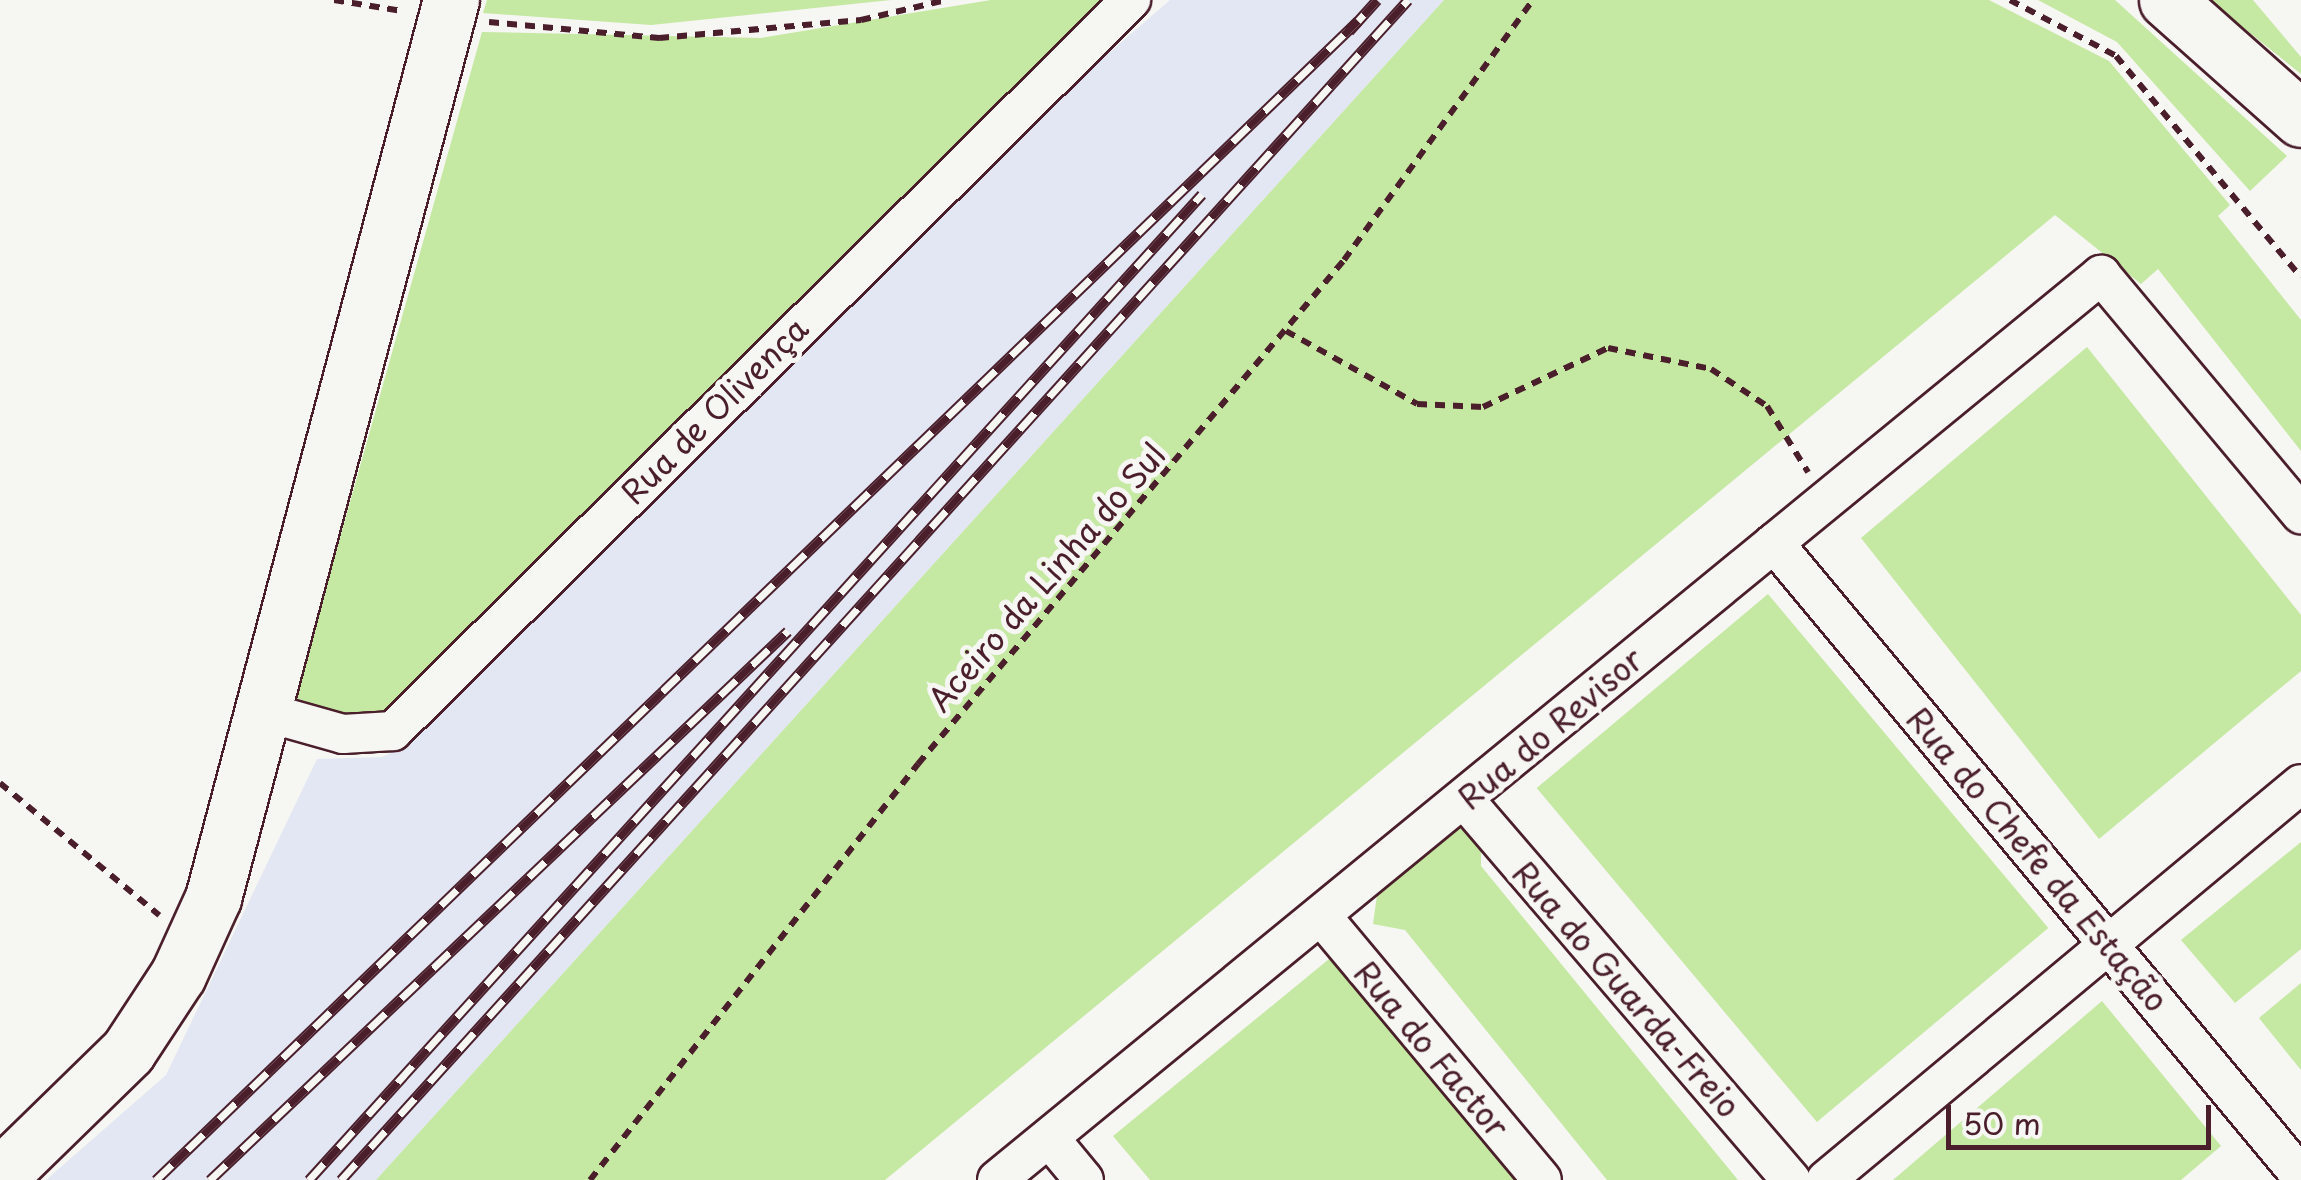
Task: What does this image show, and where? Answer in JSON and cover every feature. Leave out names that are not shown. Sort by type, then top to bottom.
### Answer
[{"type":"main road","points":[[2167,0],[2301,119]]},
{"type":"main road","points":[[0,1176],[114,1068],[192,947],[266,712],[448,8]]},
{"type":"street","name":"Rua de Olivença","points":[[266,712],[343,734],[393,731],[1131,0]]},
{"type":"street","name":"Rua do Revisor","points":[[997,1180],[1323,918],[2101,275],[2301,514]]},
{"type":"street","name":"Rua do Chefe da Estação","points":[[1774,543],[2291,1169]]},
{"type":"street","points":[[1826,1180],[2301,784]]},
{"type":"street","name":"Rua do Guarda-Freio","points":[[1464,799],[1791,1180]]},
{"type":"street","name":"Rua do Factor","points":[[1323,918],[1542,1180]]},
{"type":"street","points":[[1050,1139],[1084,1180]]},
{"type":"path","points":[[334,0],[448,8],[659,38],[861,20],[946,0]]},
{"type":"path","name":"Aceiro da Linha do Sul","points":[[590,1180],[906,779],[1286,331],[1533,0]]},
{"type":"path","points":[[2010,0],[2116,56],[2301,277]]},
{"type":"path","points":[[1286,331],[1418,404],[1484,406],[1608,348],[1711,368],[1767,406],[1826,500]]},
{"type":"path","points":[[0,782],[192,947]]},
{"type":"shaded area","points":[[1170,0],[1444,0],[376,1180],[46,1180],[166,1075],[317,759],[382,757],[407,746],[1002,146]]},
{"type":"green space","points":[[487,0],[891,0],[651,25],[483,13]]},
{"type":"green space","points":[[991,0],[1104,0],[404,701],[361,720],[295,698],[482,32],[761,38]]},
{"type":"green space","points":[[1444,0],[1989,0],[2109,61],[2230,205],[2218,216],[2301,320],[2301,451],[2158,269],[2141,284],[2055,215],[885,1180],[376,1180]]},
{"type":"green space","points":[[2038,0],[2115,0],[2287,156],[2250,191],[2117,42]]},
{"type":"green space","points":[[2209,0],[2253,0],[2301,57],[2301,74]]},
{"type":"green space","points":[[2087,347],[2301,615],[2301,671],[2099,839],[1861,538]]},
{"type":"green space","points":[[1768,594],[2048,928],[1817,1122],[1537,788]]},
{"type":"green space","points":[[1458,827],[1481,840],[1481,866],[1738,1180],[1607,1180],[1405,930],[1373,924],[1378,888]]},
{"type":"green space","points":[[2301,842],[2301,949],[2235,1003],[2181,940]]},
{"type":"green space","points":[[1334,955],[1515,1180],[1150,1180],[1113,1136]]},
{"type":"green space","points":[[2301,983],[2301,1070],[2259,1018]]},
{"type":"green space","points":[[2102,1001],[2221,1146],[2181,1180],[1893,1180]]},
{"type":"railway","points":[[1349,31],[1377,0]]},
{"type":"railway","points":[[341,1180],[1408,0]]},
{"type":"railway","points":[[156,1180],[1358,21]]},
{"type":"railway","points":[[309,1180],[1202,194]]},
{"type":"railway","points":[[210,1180],[788,631]]}]
